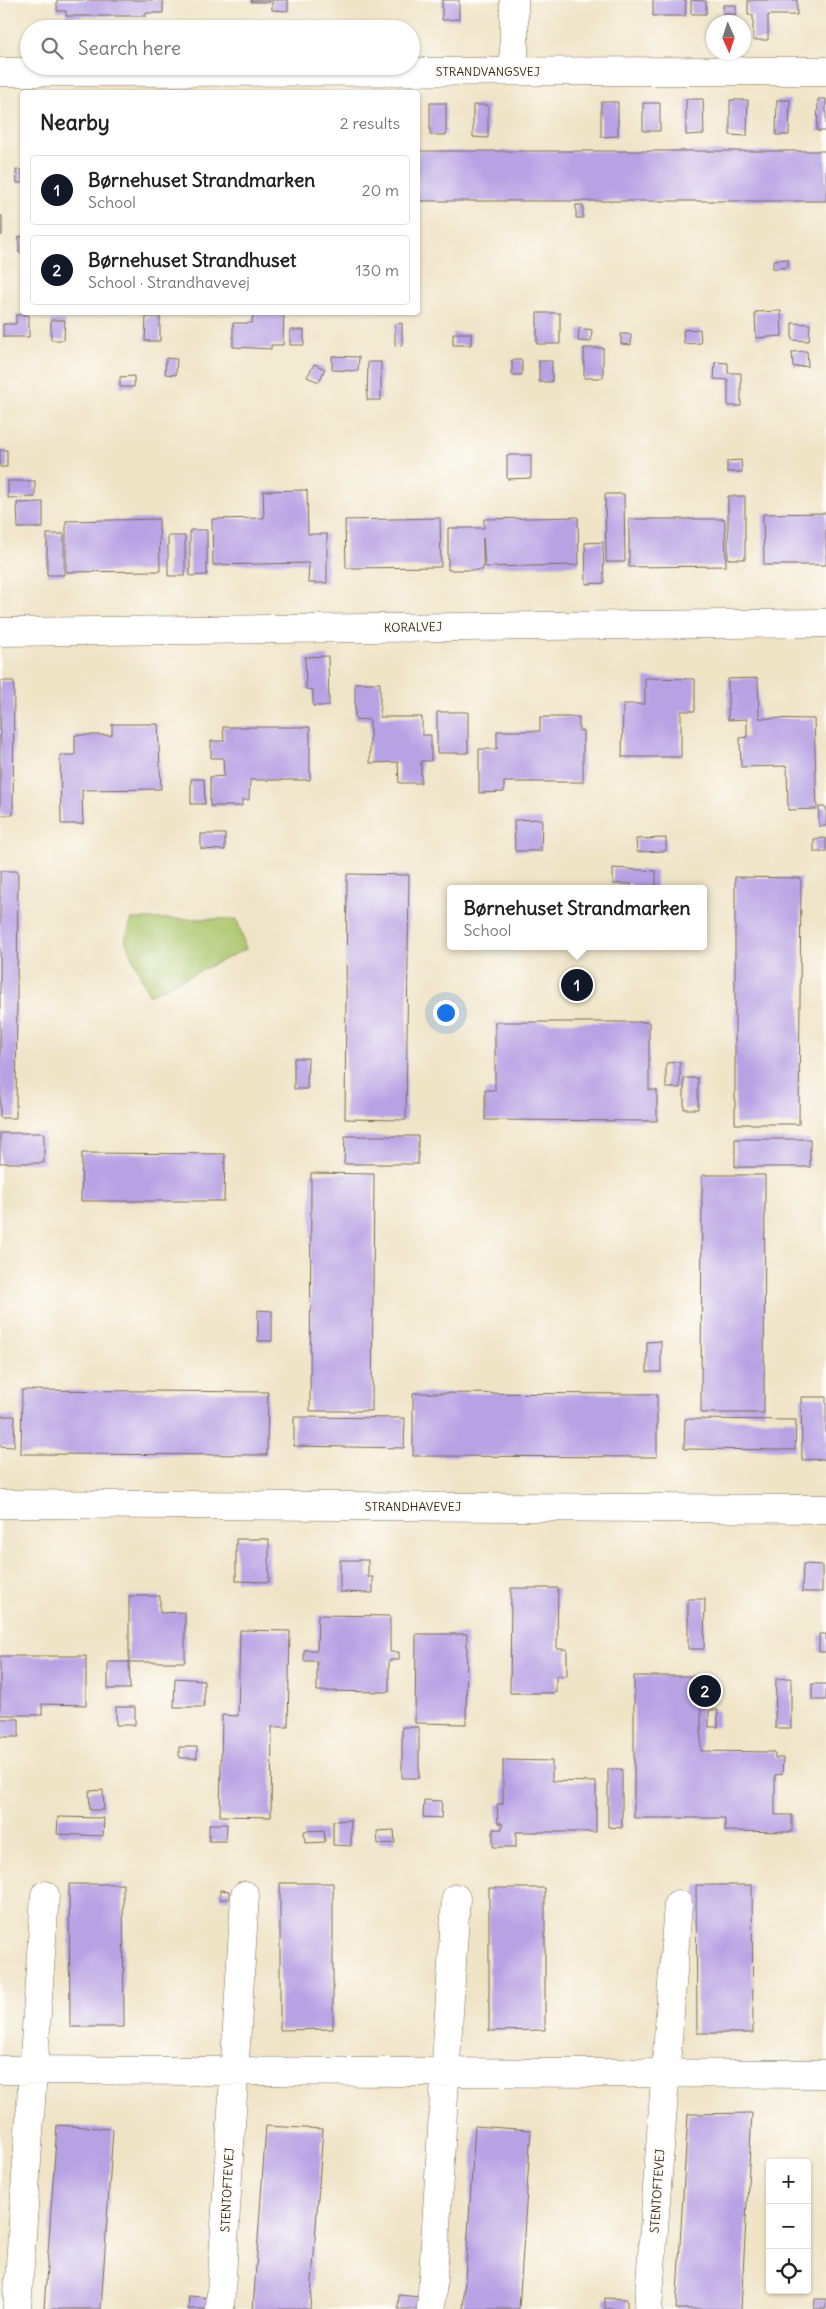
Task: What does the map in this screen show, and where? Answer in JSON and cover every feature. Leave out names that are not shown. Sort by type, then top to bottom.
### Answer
[{"type":"street","points":[[514,0],[514,71]]},
{"type":"street","name":"STRANDVANGSVEJ","points":[[420,71],[826,71]]},
{"type":"street","name":"STRANDVANGSVEJ","points":[[0,72],[20,72]]},
{"type":"street","name":"KORALVEJ","points":[[0,632],[826,623]]},
{"type":"street","name":"STRANDHAVEVEJ","points":[[0,1504],[826,1509]]},
{"type":"street","points":[[17,2306],[45,1895]]},
{"type":"street","name":"STENTOFTEVEJ","points":[[220,2309],[245,1895]]},
{"type":"street","points":[[431,2309],[456,1898]]},
{"type":"street","name":"STENTOFTEVEJ","points":[[648,2309],[678,1904]]},
{"type":"street","points":[[0,2070],[826,2074]]},
{"type":"green space","points":[[132,919],[237,919],[246,949],[149,995],[125,940]]},
{"type":"building","points":[[57,0],[163,0],[163,13],[146,13],[146,16],[66,16],[66,11],[57,11]]},
{"type":"building","points":[[251,0],[270,0],[270,2],[251,2]]},
{"type":"building","points":[[272,0],[288,0],[288,11],[272,10]]},
{"type":"building","points":[[442,0],[459,0],[459,19],[442,20]]},
{"type":"building","points":[[653,0],[686,0],[685,16],[653,16]]},
{"type":"building","points":[[691,0],[706,1],[706,14],[691,14]]},
{"type":"building","points":[[748,0],[797,0],[797,15],[768,15],[768,40],[753,40],[753,15],[748,15]]},
{"type":"building","points":[[723,5],[736,5],[736,14],[723,14]]},
{"type":"building","points":[[686,99],[703,99],[704,134],[686,135]]},
{"type":"building","points":[[818,99],[826,99],[826,131],[817,131]]},
{"type":"building","points":[[730,100],[748,100],[747,136],[730,135]]},
{"type":"building","points":[[777,100],[790,100],[789,135],[776,135]]},
{"type":"building","points":[[601,102],[618,102],[618,136],[601,137]]},
{"type":"building","points":[[430,103],[446,103],[446,135],[430,135]]},
{"type":"building","points":[[643,103],[660,103],[660,131],[643,131]]},
{"type":"building","points":[[473,105],[488,105],[488,138],[473,137]]},
{"type":"building","points":[[420,151],[826,151],[826,201],[420,201]]},
{"type":"building","points":[[16,170],[20,170],[20,183],[17,183]]},
{"type":"building","points":[[576,205],[583,205],[583,218],[576,218]]},
{"type":"building","points":[[0,216],[2,216],[2,235],[0,235]]},
{"type":"building","points":[[20,237],[20,253],[19,253]]},
{"type":"building","points":[[788,259],[788,267],[773,269],[773,260]]},
{"type":"building","points":[[781,311],[782,336],[756,338],[755,312]]},
{"type":"building","points":[[537,313],[560,313],[560,344],[537,344]]},
{"type":"building","points":[[16,315],[29,315],[29,337],[3,337],[3,324],[16,324]]},
{"type":"building","points":[[253,315],[284,315],[283,345],[271,345],[271,349],[233,347],[233,323],[252,323]]},
{"type":"building","points":[[146,317],[160,317],[160,341],[145,341]]},
{"type":"building","points":[[51,320],[65,320],[64,340],[51,340]]},
{"type":"building","points":[[402,323],[402,345],[395,346],[395,324]]},
{"type":"building","points":[[792,323],[810,324],[809,341],[792,340]]},
{"type":"building","points":[[579,328],[592,330],[591,342],[578,341]]},
{"type":"building","points":[[700,329],[701,343],[684,344],[683,330]]},
{"type":"building","points":[[290,330],[304,330],[304,345],[290,345]]},
{"type":"building","points":[[453,333],[471,333],[471,345],[453,345]]},
{"type":"building","points":[[621,334],[631,334],[631,345],[621,344]]},
{"type":"building","points":[[584,348],[603,348],[603,378],[584,378]]},
{"type":"building","points":[[807,351],[808,366],[793,367],[792,352]]},
{"type":"building","points":[[332,356],[359,357],[358,371],[332,370]]},
{"type":"building","points":[[166,358],[177,359],[176,375],[165,374]]},
{"type":"building","points":[[512,360],[522,360],[522,375],[512,375]]},
{"type":"building","points":[[539,361],[552,361],[552,382],[539,382]]},
{"type":"building","points":[[368,362],[381,362],[381,400],[367,400]]},
{"type":"building","points":[[715,362],[728,363],[728,373],[741,373],[741,406],[728,406],[728,380],[714,379]]},
{"type":"building","points":[[314,364],[325,369],[319,382],[307,377]]},
{"type":"building","points":[[134,376],[134,387],[120,387],[120,377]]},
{"type":"building","points":[[0,450],[7,450],[7,467],[0,467]]},
{"type":"building","points":[[507,455],[531,455],[531,478],[507,479]]},
{"type":"building","points":[[741,460],[742,472],[727,472],[727,461]]},
{"type":"building","points":[[8,481],[35,481],[35,497],[8,498]]},
{"type":"building","points":[[307,490],[308,534],[327,534],[327,583],[308,583],[309,563],[213,565],[212,519],[264,518],[263,491]]},
{"type":"building","points":[[605,494],[624,494],[625,562],[606,562]]},
{"type":"building","points":[[728,496],[745,496],[745,559],[728,559]]},
{"type":"building","points":[[43,502],[43,528],[18,528],[17,503]]},
{"type":"building","points":[[826,513],[826,565],[764,565],[763,514]]},
{"type":"building","points":[[578,517],[579,565],[485,567],[483,538],[483,570],[448,570],[448,528],[484,528],[484,519]]},
{"type":"building","points":[[440,518],[441,567],[346,568],[345,520]]},
{"type":"building","points":[[159,519],[160,571],[66,572],[66,521]]},
{"type":"building","points":[[629,519],[725,519],[726,566],[629,567]]},
{"type":"building","points":[[190,530],[207,530],[207,575],[190,576]]},
{"type":"building","points":[[47,534],[64,534],[64,575],[47,575]]},
{"type":"building","points":[[168,536],[185,536],[185,576],[168,576]]},
{"type":"building","points":[[603,542],[604,583],[586,584],[585,543]]},
{"type":"building","points":[[328,656],[329,706],[313,706],[313,690],[306,689],[305,657]]},
{"type":"building","points":[[645,678],[695,679],[695,711],[681,711],[681,757],[622,757],[623,704],[645,704]]},
{"type":"building","points":[[758,678],[759,718],[814,719],[817,809],[788,810],[787,766],[741,767],[740,738],[747,737],[747,719],[728,720],[728,679]]},
{"type":"building","points":[[0,681],[14,681],[13,815],[0,815]]},
{"type":"building","points":[[355,683],[380,683],[380,717],[422,717],[422,735],[431,735],[431,761],[421,761],[421,783],[399,783],[398,762],[370,763],[370,720],[355,719]]},
{"type":"building","points":[[437,712],[468,712],[468,753],[437,753]]},
{"type":"building","points":[[540,717],[579,717],[579,731],[583,730],[583,782],[504,782],[504,792],[479,793],[479,749],[497,749],[497,731],[540,731]]},
{"type":"building","points":[[112,724],[158,724],[161,789],[82,790],[83,824],[61,824],[60,755],[75,755],[75,735],[112,735]]},
{"type":"building","points":[[223,727],[310,727],[310,780],[250,780],[249,800],[242,800],[242,806],[210,806],[210,777],[224,776],[223,758],[211,758],[211,741],[224,741]]},
{"type":"building","points":[[191,779],[204,779],[205,804],[191,804]]},
{"type":"building","points":[[819,807],[826,807],[826,826],[819,826]]},
{"type":"building","points":[[542,819],[541,851],[515,851],[514,820]]},
{"type":"building","points":[[201,834],[225,834],[225,850],[201,849]]},
{"type":"building","points":[[666,838],[666,851],[637,852],[636,839]]},
{"type":"building","points":[[826,838],[826,852],[814,852],[814,839]]},
{"type":"building","points":[[613,868],[656,871],[656,885],[613,884]]},
{"type":"building","points":[[0,871],[18,871],[16,1118],[0,1118]]},
{"type":"building","points":[[347,874],[409,875],[406,1120],[345,1119]]},
{"type":"building","points":[[735,877],[801,878],[799,1124],[735,1124]]},
{"type":"building","points":[[495,1022],[649,1022],[649,1090],[657,1090],[657,1121],[485,1120],[485,1090],[495,1090]]},
{"type":"building","points":[[294,1058],[308,1058],[307,1089],[294,1089]]},
{"type":"building","points":[[680,1062],[680,1088],[666,1088],[666,1063]]},
{"type":"building","points":[[684,1078],[698,1078],[698,1109],[684,1109]]},
{"type":"building","points":[[0,1133],[44,1133],[44,1163],[0,1163]]},
{"type":"building","points":[[345,1136],[418,1136],[418,1164],[344,1164]]},
{"type":"building","points":[[735,1139],[810,1139],[810,1167],[735,1167]]},
{"type":"building","points":[[82,1153],[225,1154],[224,1201],[81,1201]]},
{"type":"building","points":[[311,1173],[374,1174],[372,1411],[310,1411]]},
{"type":"building","points":[[702,1175],[765,1175],[764,1413],[701,1413]]},
{"type":"building","points":[[258,1310],[272,1311],[272,1341],[258,1341]]},
{"type":"building","points":[[661,1341],[661,1372],[647,1372],[647,1342]]},
{"type":"building","points":[[22,1390],[268,1392],[267,1455],[21,1454]]},
{"type":"building","points":[[413,1393],[657,1394],[657,1457],[413,1456]]},
{"type":"building","points":[[801,1397],[826,1397],[826,1459],[802,1460]]},
{"type":"building","points":[[0,1416],[15,1416],[14,1447],[0,1446]]},
{"type":"building","points":[[294,1417],[405,1418],[404,1448],[294,1446]]},
{"type":"building","points":[[685,1419],[796,1420],[795,1450],[684,1449]]},
{"type":"building","points":[[236,1539],[269,1539],[269,1582],[236,1581]]},
{"type":"building","points":[[340,1560],[368,1560],[368,1577],[373,1577],[373,1593],[340,1592]]},
{"type":"building","points":[[803,1564],[822,1565],[822,1592],[802,1592]]},
{"type":"building","points":[[511,1588],[558,1588],[557,1649],[567,1649],[567,1676],[556,1676],[556,1693],[510,1693]]},
{"type":"building","points":[[129,1596],[160,1596],[160,1613],[185,1612],[185,1662],[129,1662]]},
{"type":"building","points":[[688,1599],[705,1599],[704,1649],[688,1649]]},
{"type":"building","points":[[318,1615],[390,1616],[390,1652],[399,1652],[399,1660],[389,1660],[389,1692],[317,1691],[317,1661],[304,1661],[304,1650],[317,1650]]},
{"type":"building","points":[[240,1630],[290,1631],[288,1727],[272,1727],[271,1817],[220,1816],[222,1715],[238,1716]]},
{"type":"building","points":[[416,1634],[467,1634],[466,1724],[415,1723]]},
{"type":"building","points":[[819,1634],[826,1634],[826,1652],[819,1652]]},
{"type":"building","points":[[0,1656],[86,1656],[86,1705],[42,1704],[42,1715],[0,1715]]},
{"type":"building","points":[[108,1662],[129,1662],[130,1689],[108,1689]]},
{"type":"building","points":[[634,1676],[701,1676],[701,1751],[775,1752],[775,1758],[783,1758],[782,1774],[775,1775],[775,1815],[792,1815],[792,1832],[725,1831],[725,1818],[634,1818]]},
{"type":"building","points":[[175,1678],[204,1680],[204,1707],[174,1707]]},
{"type":"building","points":[[791,1678],[791,1728],[775,1728],[776,1679]]},
{"type":"building","points":[[812,1684],[826,1684],[826,1700],[812,1700]]},
{"type":"building","points":[[116,1707],[135,1707],[135,1725],[116,1725]]},
{"type":"building","points":[[709,1710],[718,1710],[718,1727],[709,1727]]},
{"type":"building","points":[[0,1719],[19,1719],[19,1737],[0,1737]]},
{"type":"building","points":[[402,1727],[419,1727],[419,1778],[402,1778]]},
{"type":"building","points":[[179,1747],[197,1747],[197,1758],[179,1758]]},
{"type":"building","points":[[503,1760],[552,1761],[552,1781],[596,1782],[596,1832],[516,1832],[516,1847],[493,1847],[493,1829],[502,1829],[502,1823],[498,1823],[497,1804],[503,1804]]},
{"type":"building","points":[[608,1769],[622,1769],[622,1828],[608,1827]]},
{"type":"building","points":[[103,1790],[104,1810],[90,1810],[89,1791]]},
{"type":"building","points":[[424,1800],[442,1801],[441,1818],[423,1817]]},
{"type":"building","points":[[58,1817],[104,1818],[103,1836],[57,1834]]},
{"type":"building","points":[[351,1820],[351,1846],[333,1845],[333,1821]]},
{"type":"building","points":[[209,1824],[227,1824],[226,1841],[209,1841]]},
{"type":"building","points":[[324,1830],[325,1842],[305,1843],[304,1831]]},
{"type":"building","points":[[394,1830],[395,1843],[378,1844],[377,1831]]},
{"type":"building","points":[[280,1883],[333,1883],[333,2029],[280,2030]]},
{"type":"building","points":[[69,1884],[123,1884],[124,2027],[70,2027]]},
{"type":"building","points":[[696,1885],[752,1885],[753,2033],[697,2033]]},
{"type":"building","points":[[489,1888],[545,1888],[545,2030],[489,2031]]},
{"type":"building","points":[[220,1890],[229,1891],[229,1899],[220,1899]]},
{"type":"building","points":[[752,2113],[741,2309],[676,2309],[688,2114]]},
{"type":"building","points":[[57,2125],[113,2129],[101,2309],[44,2309]]},
{"type":"building","points":[[266,2126],[323,2129],[310,2309],[253,2309]]},
{"type":"building","points":[[475,2126],[531,2130],[519,2309],[463,2309]]},
{"type":"building","points":[[399,2295],[420,2297],[420,2309],[398,2309]]},
{"type":"building","points":[[189,2296],[211,2298],[210,2309],[188,2309]]},
{"type":"building","points":[[605,2298],[627,2299],[627,2309],[605,2309]]},
{"type":"building","points":[[815,2299],[826,2299],[826,2309],[814,2309]]},
{"type":"place","name":"Børnehuset Strandmarken","points":[[577,985]]},
{"type":"place","name":"Børnehuset Strandhuset","points":[[705,1691]]}]
